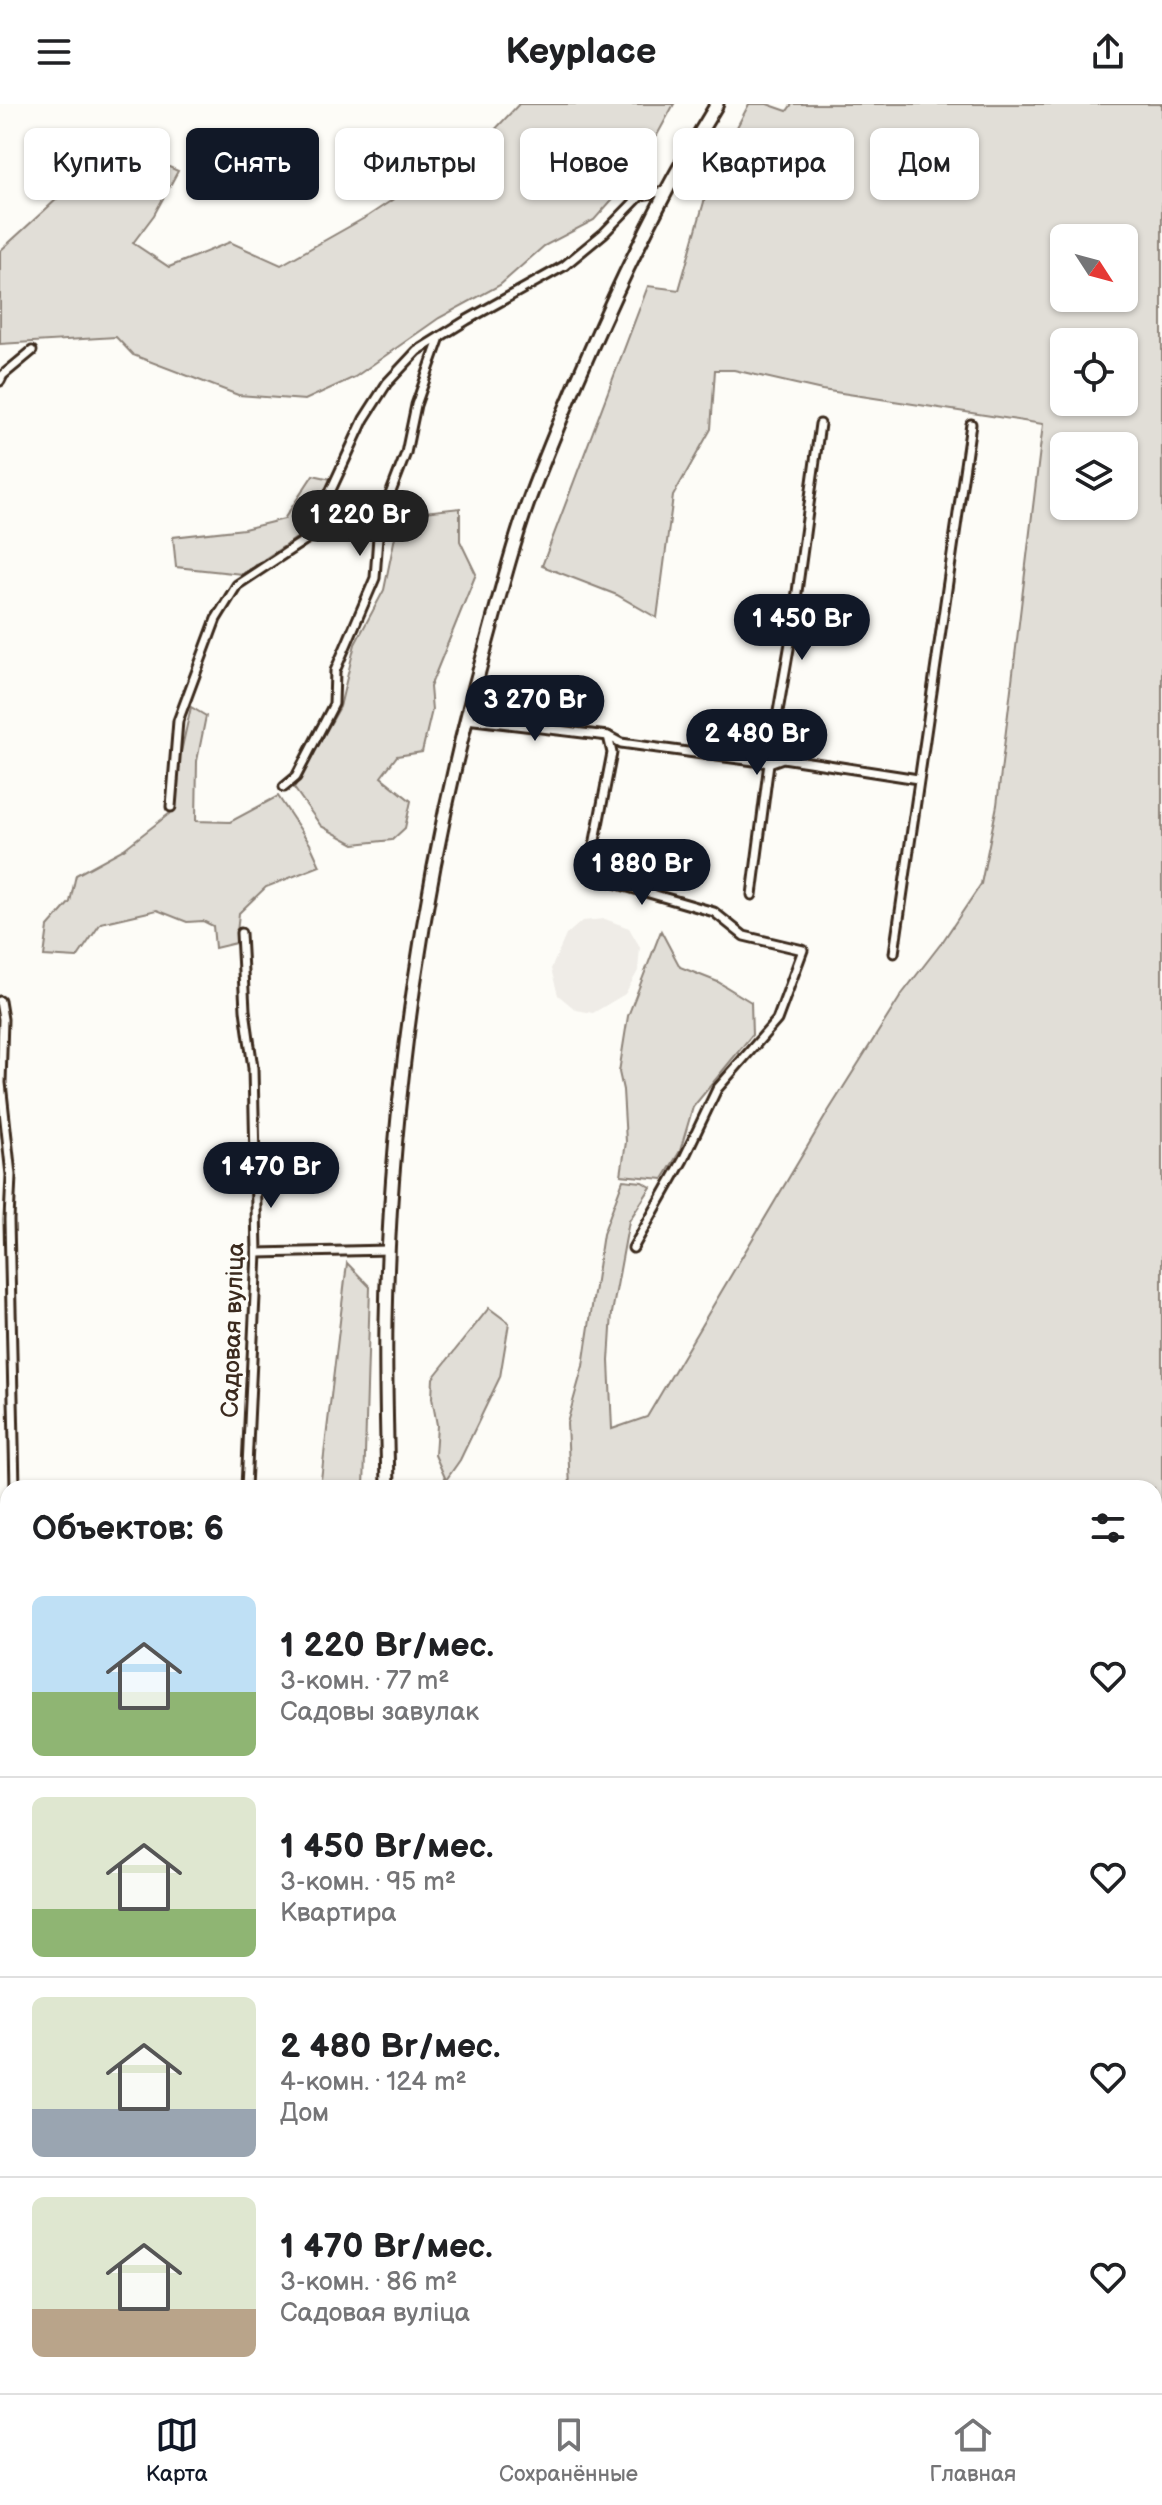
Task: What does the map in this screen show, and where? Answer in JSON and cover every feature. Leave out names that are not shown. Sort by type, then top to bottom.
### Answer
[{"type":"main road","points":[[388,1480],[386,1322],[402,1090],[442,824],[466,719],[496,608],[537,479],[600,331],[666,191],[717,104]]},
{"type":"street","points":[[171,807],[178,721],[216,619],[237,585],[305,540],[364,419],[387,383],[417,351],[564,266],[604,233],[641,195],[666,191]]},
{"type":"street","points":[[284,787],[296,777],[334,704],[335,671],[375,578],[379,523],[406,453],[416,405],[440,337]]},
{"type":"street","points":[[0,381],[32,351]]},
{"type":"street","points":[[752,895],[820,424]]},
{"type":"street","points":[[894,953],[971,424]]},
{"type":"street","points":[[466,719],[608,736],[621,743],[769,763],[783,758],[918,779]]},
{"type":"street","points":[[608,736],[612,753],[591,861],[611,882],[714,912],[744,936],[803,950],[777,1020],[717,1089],[683,1160],[633,1248]]},
{"type":"street","name":"Садовая вуліца","points":[[241,933],[245,1010],[253,1068],[257,1253],[246,1480]]},
{"type":"street","points":[[0,1001],[3,1019],[1,1083],[11,1175],[9,1220],[15,1480]]},
{"type":"street","points":[[257,1253],[389,1250]]},
{"type":"shaded area","points":[[519,104],[674,104],[657,135],[657,128],[520,128],[520,200],[612,200],[594,220],[544,246],[500,285],[439,318],[355,377],[305,400],[238,395],[133,355],[116,337],[0,344],[0,251],[56,200],[162,200],[133,243],[169,267],[230,242],[281,265],[392,200],[504,200],[504,128],[497,128]]},
{"type":"shaded area","points":[[749,104],[767,104],[787,111],[792,104],[1162,104],[1162,1480],[570,1480],[567,1423],[583,1366],[603,1234],[623,1180],[642,1182],[651,1187],[629,1221],[612,1313],[609,1361],[612,1429],[647,1417],[829,1110],[902,994],[981,884],[997,805],[1043,424],[822,390],[734,370],[715,370],[711,429],[673,496],[657,618],[617,595],[542,566],[648,286],[679,290],[704,200],[854,200],[854,128],[737,128]]},
{"type":"shaded area","points":[[170,167],[178,171],[170,186]]},
{"type":"shaded area","points":[[313,475],[331,479],[301,535],[242,574],[176,567],[173,537],[244,529],[284,519]]},
{"type":"shaded area","points":[[402,503],[424,512],[460,508],[460,541],[476,574],[430,687],[432,710],[422,752],[397,756],[381,777],[411,801],[405,828],[392,840],[354,844],[321,826],[294,788],[340,707],[355,644],[384,590]]},
{"type":"shaded area","points":[[191,707],[206,716],[197,761],[196,821],[230,822],[278,796],[310,844],[320,866],[266,887],[239,913],[236,943],[215,948],[213,926],[203,921],[187,922],[157,910],[101,923],[77,958],[44,956],[48,927],[70,902],[76,875],[124,849],[174,810],[179,761]]},
{"type":"shaded area","points":[[605,919],[629,928],[640,947],[638,971],[625,994],[593,1013],[576,1010],[558,995],[551,969],[566,935],[582,921]]},
{"type":"shaded area","points":[[661,931],[680,967],[718,982],[751,1002],[752,1035],[693,1107],[680,1151],[663,1179],[621,1175],[626,1142],[619,1072],[628,1016]]},
{"type":"shaded area","points":[[347,1263],[370,1287],[364,1480],[321,1480]]},
{"type":"shaded area","points":[[489,1308],[509,1323],[500,1377],[460,1460],[446,1480],[435,1455],[437,1425],[432,1398],[433,1378]]}]
